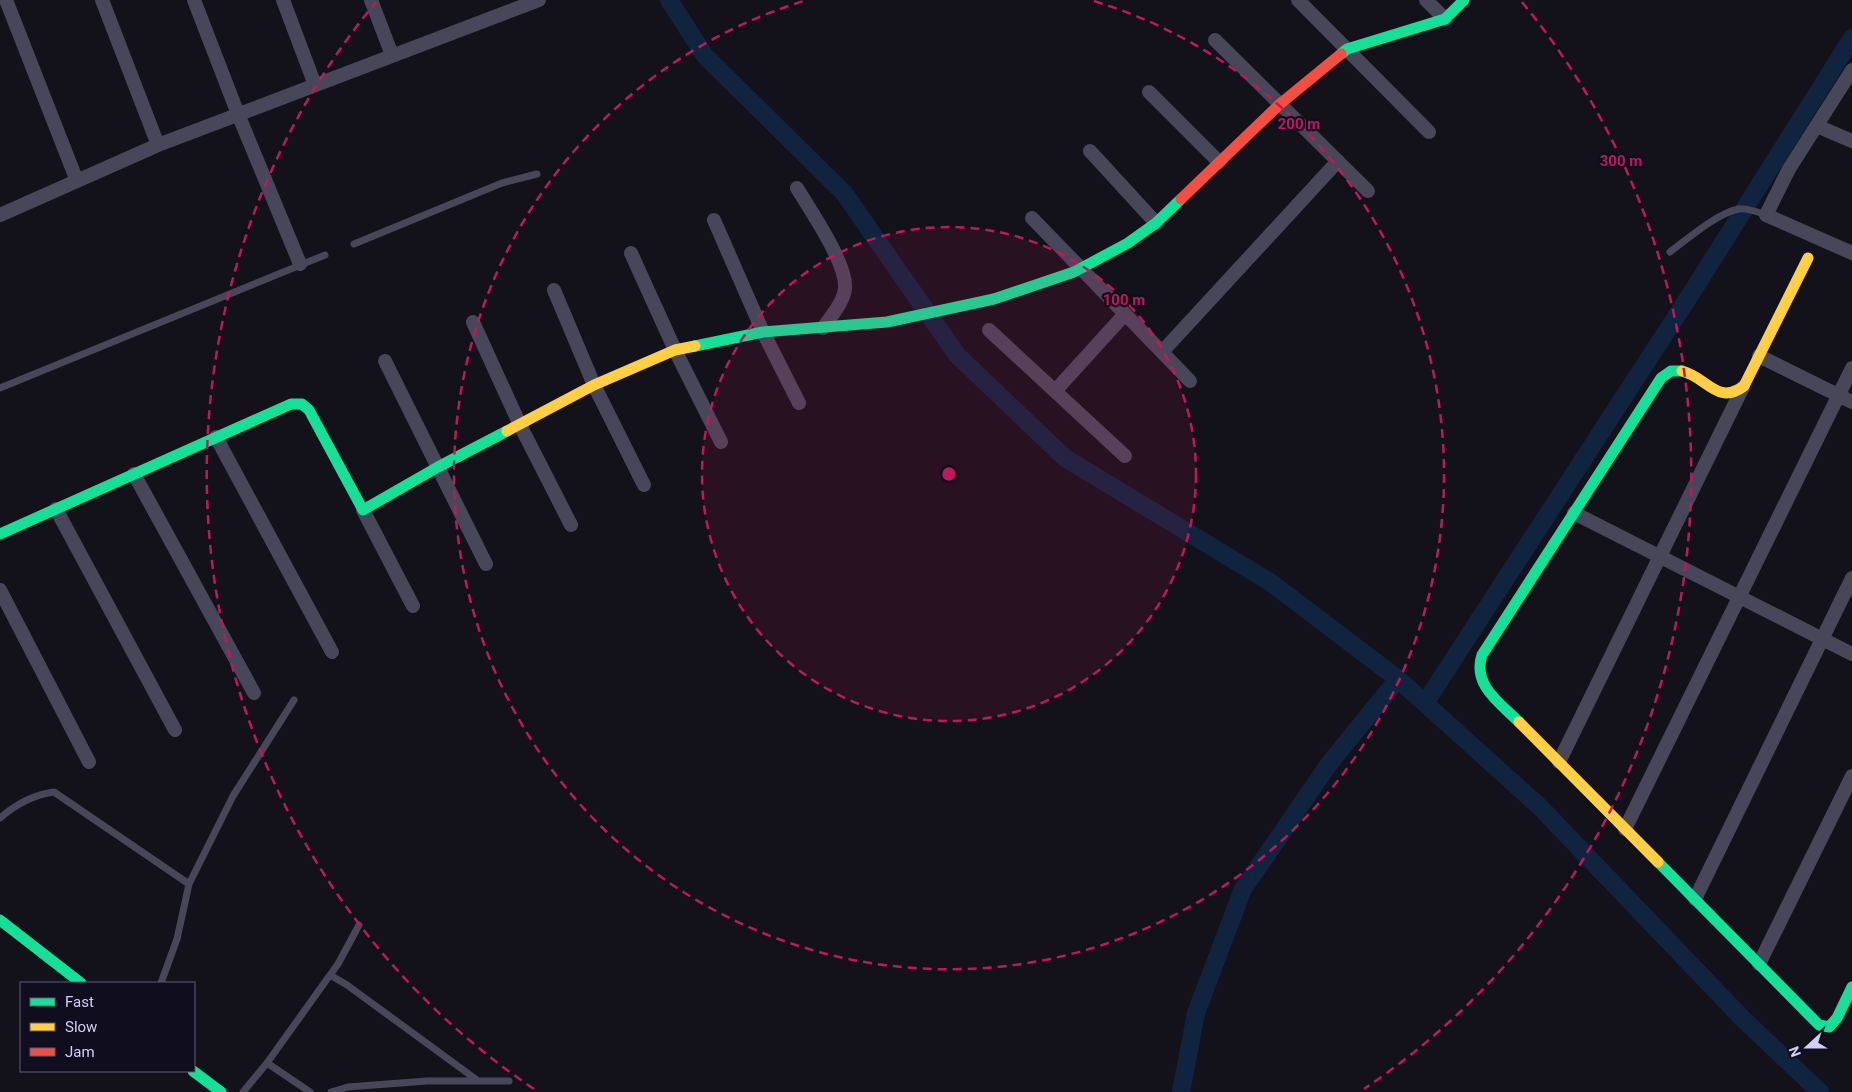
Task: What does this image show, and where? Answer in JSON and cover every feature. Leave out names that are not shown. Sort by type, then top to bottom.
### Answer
[{"type":"street","points":[[6,0],[77,181]]},
{"type":"street","points":[[102,0],[158,145]]},
{"type":"street","points":[[194,0],[238,114],[300,264]]},
{"type":"street","points":[[283,0],[315,85]]},
{"type":"street","points":[[371,0],[392,56]]},
{"type":"street","points":[[0,215],[158,145],[539,0]]},
{"type":"street","points":[[1298,0],[1428,132]]},
{"type":"street","points":[[1426,0],[1445,19]]},
{"type":"street","points":[[363,510],[438,467],[594,385],[675,350],[763,332],[887,322],[994,299],[1052,280],[1080,268],[1128,243],[1156,224],[1280,104],[1347,49],[1445,19],[1464,0]]},
{"type":"street","points":[[1215,40],[1368,191]]},
{"type":"street","points":[[1852,70],[1789,169],[1766,215],[1852,253]]},
{"type":"street","points":[[1149,92],[1219,162]]},
{"type":"street","points":[[1816,126],[1852,141]]},
{"type":"street","points":[[1090,151],[1156,224]]},
{"type":"street","points":[[1162,352],[1338,161]]},
{"type":"street","points":[[797,188],[829,242],[842,269],[845,288],[841,301],[823,328]]},
{"type":"street","points":[[1032,218],[1190,381]]},
{"type":"street","points":[[714,220],[763,332],[799,403]]},
{"type":"street","points":[[631,253],[675,350],[722,442]]},
{"type":"street","points":[[1559,762],[1808,258]]},
{"type":"street","points":[[554,290],[594,385],[644,485]]},
{"type":"street","points":[[1055,392],[1125,314]]},
{"type":"street","points":[[473,322],[520,425],[572,525]]},
{"type":"street","points":[[989,330],[1125,456]]},
{"type":"street","points":[[1759,356],[1852,402]]},
{"type":"street","points":[[385,361],[486,564]]},
{"type":"street","points":[[1625,829],[1852,368]]},
{"type":"street","points":[[1744,386],[1729,396],[1720,394],[1691,373],[1672,370],[1661,378],[1482,656],[1478,664],[1479,677],[1484,687],[1819,1025],[1829,1027],[1837,1018],[1852,987]]},
{"type":"street","points":[[0,534],[287,405],[296,402],[303,403],[315,420],[413,606]]},
{"type":"street","points":[[216,437],[332,652]]},
{"type":"street","points":[[134,474],[254,693]]},
{"type":"street","points":[[56,509],[175,730]]},
{"type":"street","points":[[1574,513],[1852,654]]},
{"type":"street","points":[[1695,899],[1852,578]]},
{"type":"street","points":[[0,590],[89,762]]},
{"type":"street","points":[[1759,964],[1852,776]]},
{"type":"street","points":[[0,920],[80,982]]},
{"type":"street","points":[[198,1077],[221,1092]]},
{"type":"lane","points":[[354,244],[502,183],[537,174]]},
{"type":"lane","points":[[1670,252],[1702,228],[1728,212],[1746,209],[1766,215]]},
{"type":"lane","points":[[0,388],[325,255]]},
{"type":"lane","points":[[160,982],[177,939],[189,884],[233,796],[294,700]]},
{"type":"lane","points":[[0,818],[13,806],[30,798],[54,792],[189,884]]},
{"type":"lane","points":[[243,1092],[267,1063],[338,964],[359,925]]},
{"type":"lane","points":[[330,975],[347,985],[477,1080]]},
{"type":"lane","points":[[267,1063],[310,1092]]},
{"type":"lane","points":[[331,1092],[348,1087],[427,1081],[510,1081]]},
{"type":"waterway","points":[[669,0],[705,56],[844,193],[957,355],[1065,458],[1270,582],[1398,679],[1540,807],[1742,1018],[1820,1092]]},
{"type":"waterway","points":[[1425,703],[1694,289],[1852,38]]},
{"type":"waterway","points":[[1181,1092],[1196,1013],[1243,889],[1329,764],[1398,679]]},
{"type":"traffic: fast","points":[[1341,54],[1347,49],[1445,19],[1464,0]]},
{"type":"traffic: fast","points":[[695,346],[763,332],[887,322],[994,299],[1074,272],[1128,243],[1156,223],[1181,199]]},
{"type":"traffic: fast","points":[[1519,722],[1496,700],[1484,684],[1480,666],[1482,655],[1661,378],[1671,371],[1682,371]]},
{"type":"traffic: fast","points":[[0,534],[291,404],[302,404],[309,410],[363,510],[438,467],[507,431]]},
{"type":"traffic: fast","points":[[1658,862],[1819,1025],[1829,1027],[1837,1018],[1852,987]]},
{"type":"traffic: fast","points":[[0,920],[80,982]]},
{"type":"traffic: fast","points":[[194,1072],[221,1092]]},
{"type":"traffic: slow","points":[[1682,371],[1691,374],[1719,392],[1735,391],[1744,386],[1808,258]]},
{"type":"traffic: slow","points":[[507,431],[594,385],[675,350],[695,346]]},
{"type":"traffic: slow","points":[[1519,722],[1658,862]]},
{"type":"traffic: jam","points":[[1181,199],[1280,104],[1341,54]]}]
